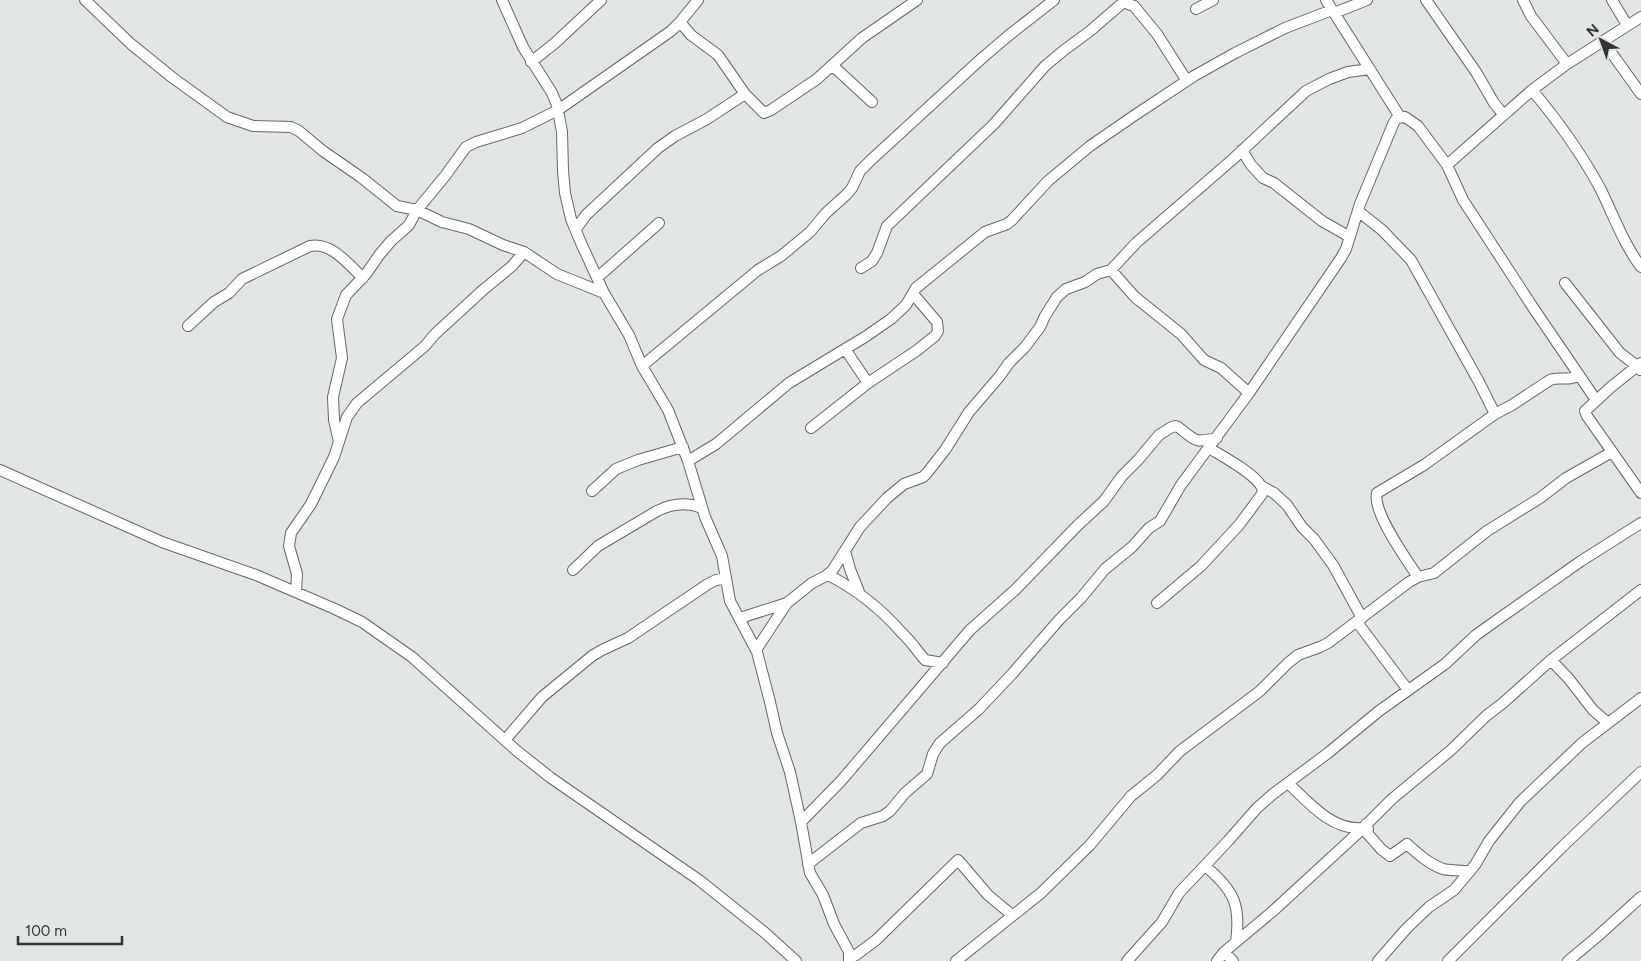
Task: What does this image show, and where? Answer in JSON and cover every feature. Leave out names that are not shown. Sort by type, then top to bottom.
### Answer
[{"type":"street","points":[[85,0],[131,44],[173,78],[227,117],[253,126],[291,127],[300,130],[323,151],[362,178],[397,206],[417,210],[442,222],[469,228],[503,246],[524,252],[557,274],[604,293]]},
{"type":"street","points":[[531,62],[555,43],[601,0]]},
{"type":"street","points":[[339,442],[334,420],[333,397],[342,358],[336,327],[346,295],[363,278],[380,254],[409,225],[417,210],[466,147],[476,142],[522,128],[558,110],[671,30],[698,0]]},
{"type":"street","points":[[680,22],[691,35],[718,55],[744,94],[764,114],[818,79],[862,38],[917,0]]},
{"type":"street","points":[[642,366],[758,270],[781,256],[810,232],[826,213],[852,188],[860,171],[871,160],[981,59],[1054,0]]},
{"type":"street","points":[[1196,9],[1213,0]]},
{"type":"street","points":[[1326,0],[1400,117]]},
{"type":"street","points":[[688,461],[716,444],[790,383],[866,337],[891,319],[906,305],[919,286],[985,232],[1012,220],[1048,182],[1090,146],[1187,81],[1235,53],[1285,28],[1368,0]]},
{"type":"street","points":[[1426,0],[1503,114]]},
{"type":"street","points":[[1523,0],[1531,16],[1567,64]]},
{"type":"street","points":[[1612,0],[1627,25]]},
{"type":"street","points":[[504,1],[523,47],[552,93],[558,110],[562,132],[565,192],[571,218],[604,293],[629,335],[642,366],[668,410],[683,446],[688,461],[695,500],[702,508],[722,556],[730,600],[756,650],[777,733],[790,772],[812,880],[822,895],[834,924],[849,952],[849,959],[876,940],[958,860],[988,895],[1012,915]]},
{"type":"street","points":[[861,268],[872,261],[877,254],[886,226],[994,124],[1045,66],[1090,31],[1124,1],[1134,3],[1157,34],[1187,81]]},
{"type":"street","points":[[1447,165],[1532,90],[1567,64],[1641,17]]},
{"type":"street","points":[[1603,41],[1641,94]]},
{"type":"street","points":[[1348,72],[1360,54]]},
{"type":"street","points":[[832,66],[872,102]]},
{"type":"street","points":[[756,650],[787,603],[812,584],[828,575],[836,566],[860,527],[887,498],[904,484],[917,480],[927,473],[946,450],[968,412],[1009,363],[1026,347],[1057,298],[1066,289],[1085,282],[1097,274],[1111,270],[1136,243],[1306,91],[1348,72],[1370,69]]},
{"type":"street","points":[[1532,90],[1559,122],[1583,159],[1603,194],[1623,237],[1641,267]]},
{"type":"street","points":[[576,229],[586,215],[658,148],[744,94]]},
{"type":"street","points":[[808,864],[861,823],[883,816],[890,811],[905,793],[927,774],[933,754],[940,744],[979,709],[1012,674],[1105,569],[1132,546],[1149,528],[1160,521],[1181,486],[1249,393],[1341,258],[1394,122],[1400,117],[1405,117],[1418,126],[1447,165],[1463,200],[1596,400]]},
{"type":"street","points":[[1242,150],[1263,178],[1274,183],[1322,221],[1350,237]]},
{"type":"street","points":[[1358,211],[1382,230],[1411,260],[1495,414]]},
{"type":"street","points":[[598,277],[659,223]]},
{"type":"street","points":[[188,326],[214,302],[229,294],[242,279],[310,246],[320,246],[334,252],[363,278]]},
{"type":"street","points":[[296,592],[297,574],[289,546],[291,533],[311,504],[334,457],[348,417],[357,403],[425,346],[435,334],[482,290],[512,266],[524,252]]},
{"type":"street","points":[[1111,270],[1135,297],[1181,334],[1204,360],[1221,368],[1249,393]]},
{"type":"street","points":[[1565,283],[1620,353],[1640,366],[1586,408],[1586,413],[1641,493]]},
{"type":"street","points":[[811,428],[868,384],[933,339],[938,328],[935,318],[914,295]]},
{"type":"street","points":[[845,349],[868,384]]},
{"type":"street","points":[[1418,577],[1386,527],[1376,499],[1377,493],[1424,465],[1495,414],[1550,380],[1555,378],[1567,380],[1578,375]]},
{"type":"street","points":[[801,822],[841,781],[970,630],[1016,589],[1104,501],[1122,476],[1164,430],[1175,426],[1196,441],[1201,442],[1217,438]]},
{"type":"street","points":[[592,491],[616,469],[683,446]]},
{"type":"street","points":[[1209,448],[1250,475],[1264,490],[1287,504],[1302,527],[1324,552],[1360,620],[1408,690]]},
{"type":"street","points":[[956,961],[1041,893],[1090,845],[1131,796],[1157,775],[1180,751],[1260,691],[1298,655],[1320,647],[1418,577],[1434,573],[1487,531],[1540,498],[1566,478],[1612,452]]},
{"type":"street","points":[[0,470],[162,542],[256,575],[362,622],[412,657],[505,740],[551,778],[727,902],[796,961]]},
{"type":"street","points":[[1157,603],[1186,581],[1222,544],[1239,525],[1264,490]]},
{"type":"street","points":[[573,570],[598,546],[624,530],[667,506],[695,500]]},
{"type":"street","points":[[1127,961],[1162,922],[1179,893],[1258,808],[1408,690],[1446,664],[1476,635],[1581,561],[1641,523]]},
{"type":"street","points":[[845,551],[860,594]]},
{"type":"street","points":[[828,575],[860,594],[887,617],[926,660],[943,662]]},
{"type":"street","points":[[505,740],[542,697],[592,656],[628,638],[708,584],[726,578]]},
{"type":"street","points":[[1217,961],[1224,952],[1273,911],[1364,829],[1392,799],[1452,750],[1486,716],[1551,660],[1641,590]]},
{"type":"street","points":[[740,618],[787,603]]},
{"type":"street","points":[[1551,660],[1570,679],[1593,710],[1608,723]]},
{"type":"street","points":[[1378,961],[1407,928],[1429,907],[1454,890],[1476,865],[1489,841],[1520,802],[1575,749],[1641,698]]},
{"type":"street","points":[[1448,961],[1641,772]]},
{"type":"street","points":[[1288,783],[1321,813],[1337,823],[1352,828],[1364,829],[1390,856],[1407,844],[1426,861],[1444,870],[1470,871]]},
{"type":"street","points":[[1205,866],[1223,882],[1234,901],[1238,915],[1236,942]]},
{"type":"street","points":[[1568,961],[1641,897]]},
{"type":"street","points":[[1224,952],[1233,961]]}]
